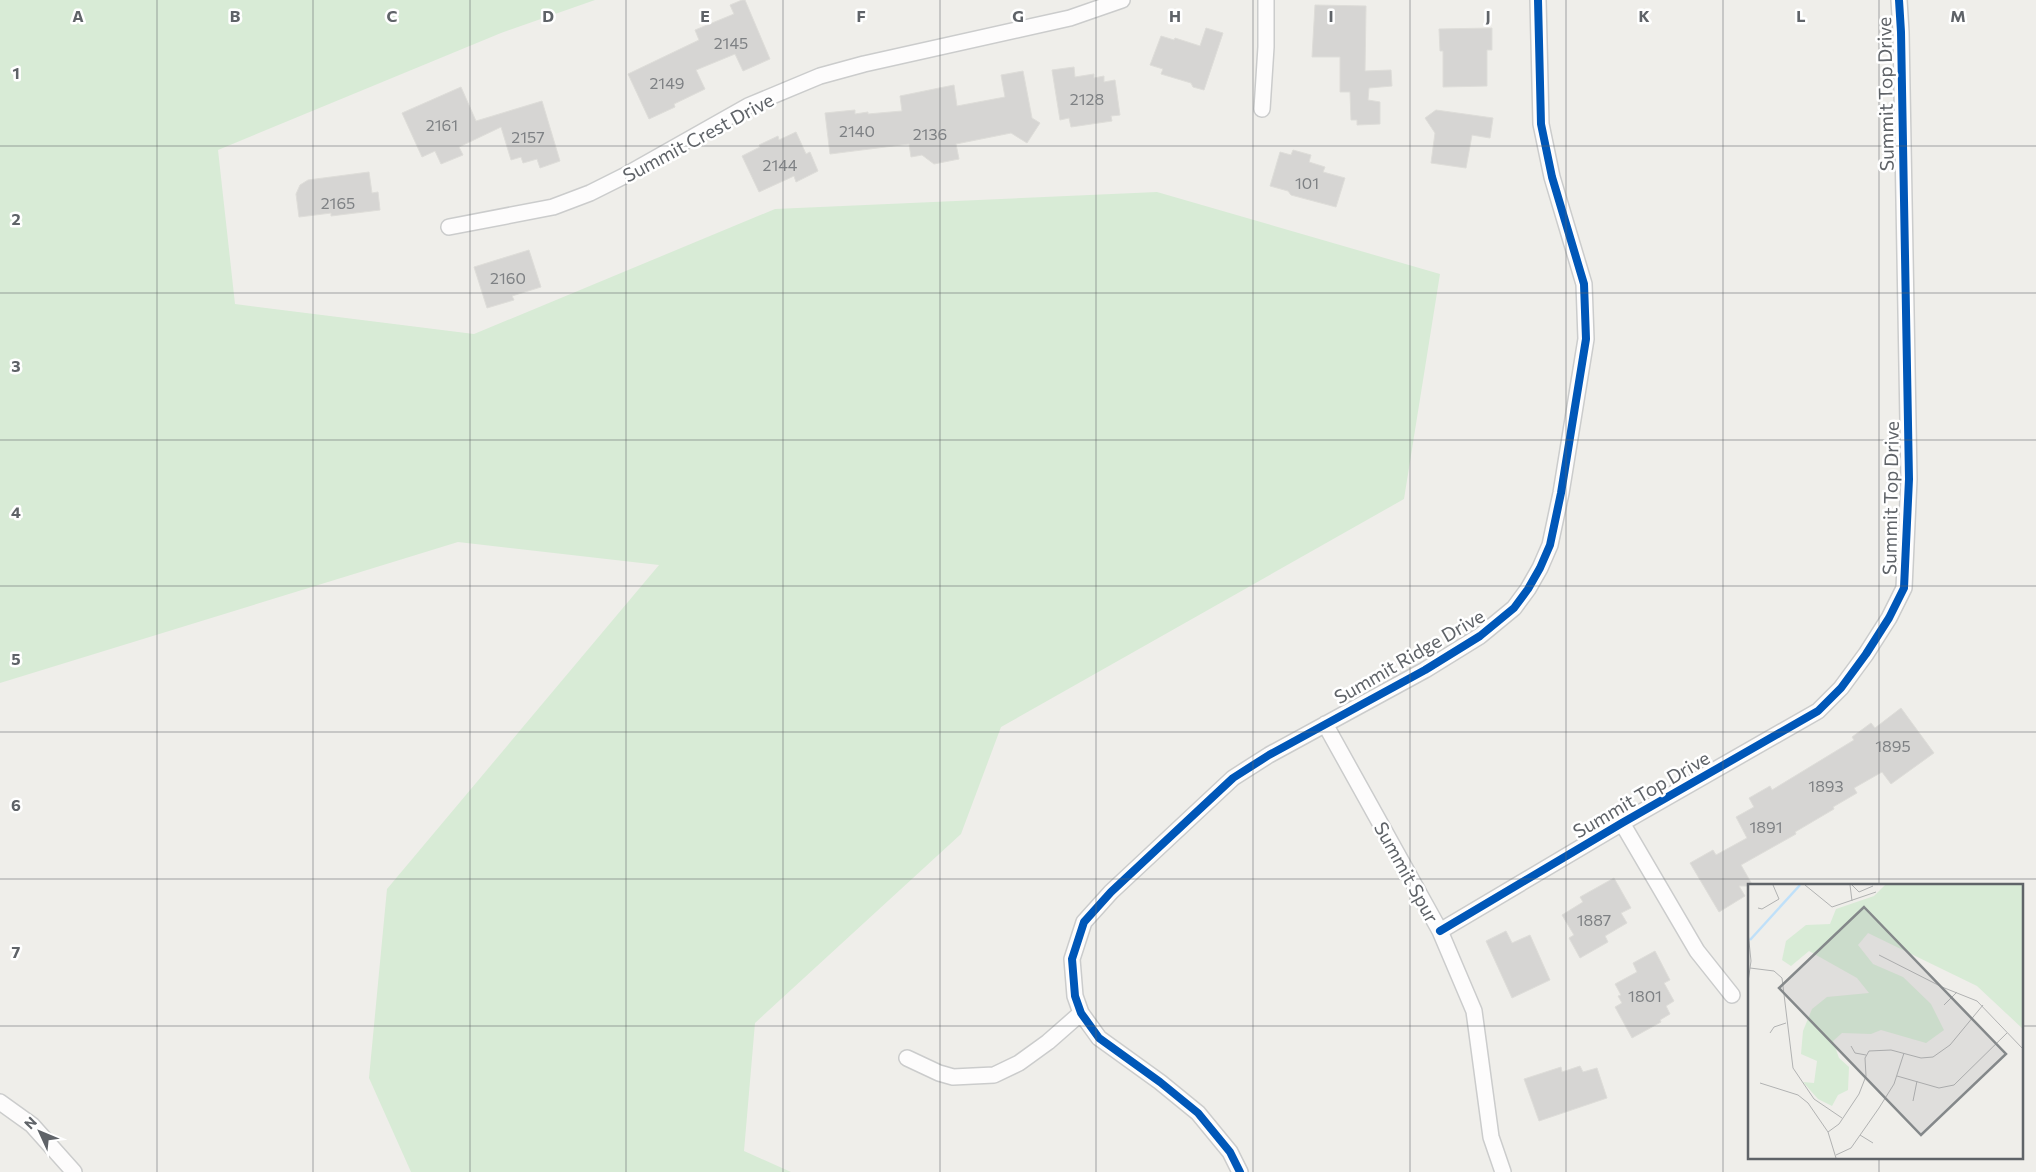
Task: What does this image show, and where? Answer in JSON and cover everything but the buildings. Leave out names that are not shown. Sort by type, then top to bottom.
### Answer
[{"type":"street","name":"Summit Crest Drive","points":[[448,228],[553,207],[590,193],[624,176],[748,106],[820,76],[864,64],[1019,31],[1070,18],[1122,0]]},
{"type":"street","points":[[1262,109],[1266,48],[1266,0]]},
{"type":"street","name":"Summit Ridge Drive","points":[[1240,1172],[1230,1152],[1198,1113],[1160,1082],[1099,1038],[1081,1013],[1075,996],[1072,959],[1084,922],[1111,892],[1233,778],[1325,724],[1463,648],[1498,623],[1514,608],[1540,568],[1550,545],[1562,493],[1586,339],[1584,284],[1545,151],[1541,124],[1538,0]]},
{"type":"street","name":"Summit Top Drive","points":[[1440,931],[1622,823],[1818,711],[1841,688],[1866,654],[1889,618],[1904,588],[1909,479],[1899,0]]},
{"type":"street","name":"Summit Spur","points":[[1325,724],[1440,931],[1474,1011],[1491,1137],[1503,1172]]},
{"type":"street","points":[[1622,823],[1697,951],[1732,995]]},
{"type":"street","points":[[907,1058],[939,1073],[953,1076],[994,1075],[1019,1063],[1048,1042],[1081,1013]]},
{"type":"street","points":[[0,1102],[32,1125],[74,1172]]},
{"type":"green space","points":[[0,0],[595,0],[501,33],[218,150],[235,304],[474,334],[775,209],[1157,192],[1440,274],[1404,499],[1001,727],[961,834],[755,1023],[744,1151],[791,1172],[411,1172],[369,1078],[387,889],[659,565],[458,542],[0,683]]},
{"type":"cycle path","points":[[1240,1172],[1230,1152],[1198,1113],[1160,1082],[1099,1038],[1081,1013],[1075,996],[1072,959],[1084,922],[1111,892],[1233,778],[1269,755],[1425,670],[1480,636],[1514,608],[1540,568],[1550,545],[1561,493],[1586,339],[1584,284],[1552,177],[1541,124],[1538,0]]},
{"type":"cycle path","points":[[1440,931],[1622,823],[1818,711],[1841,688],[1866,654],[1889,618],[1904,588],[1909,479],[1899,0]]}]
